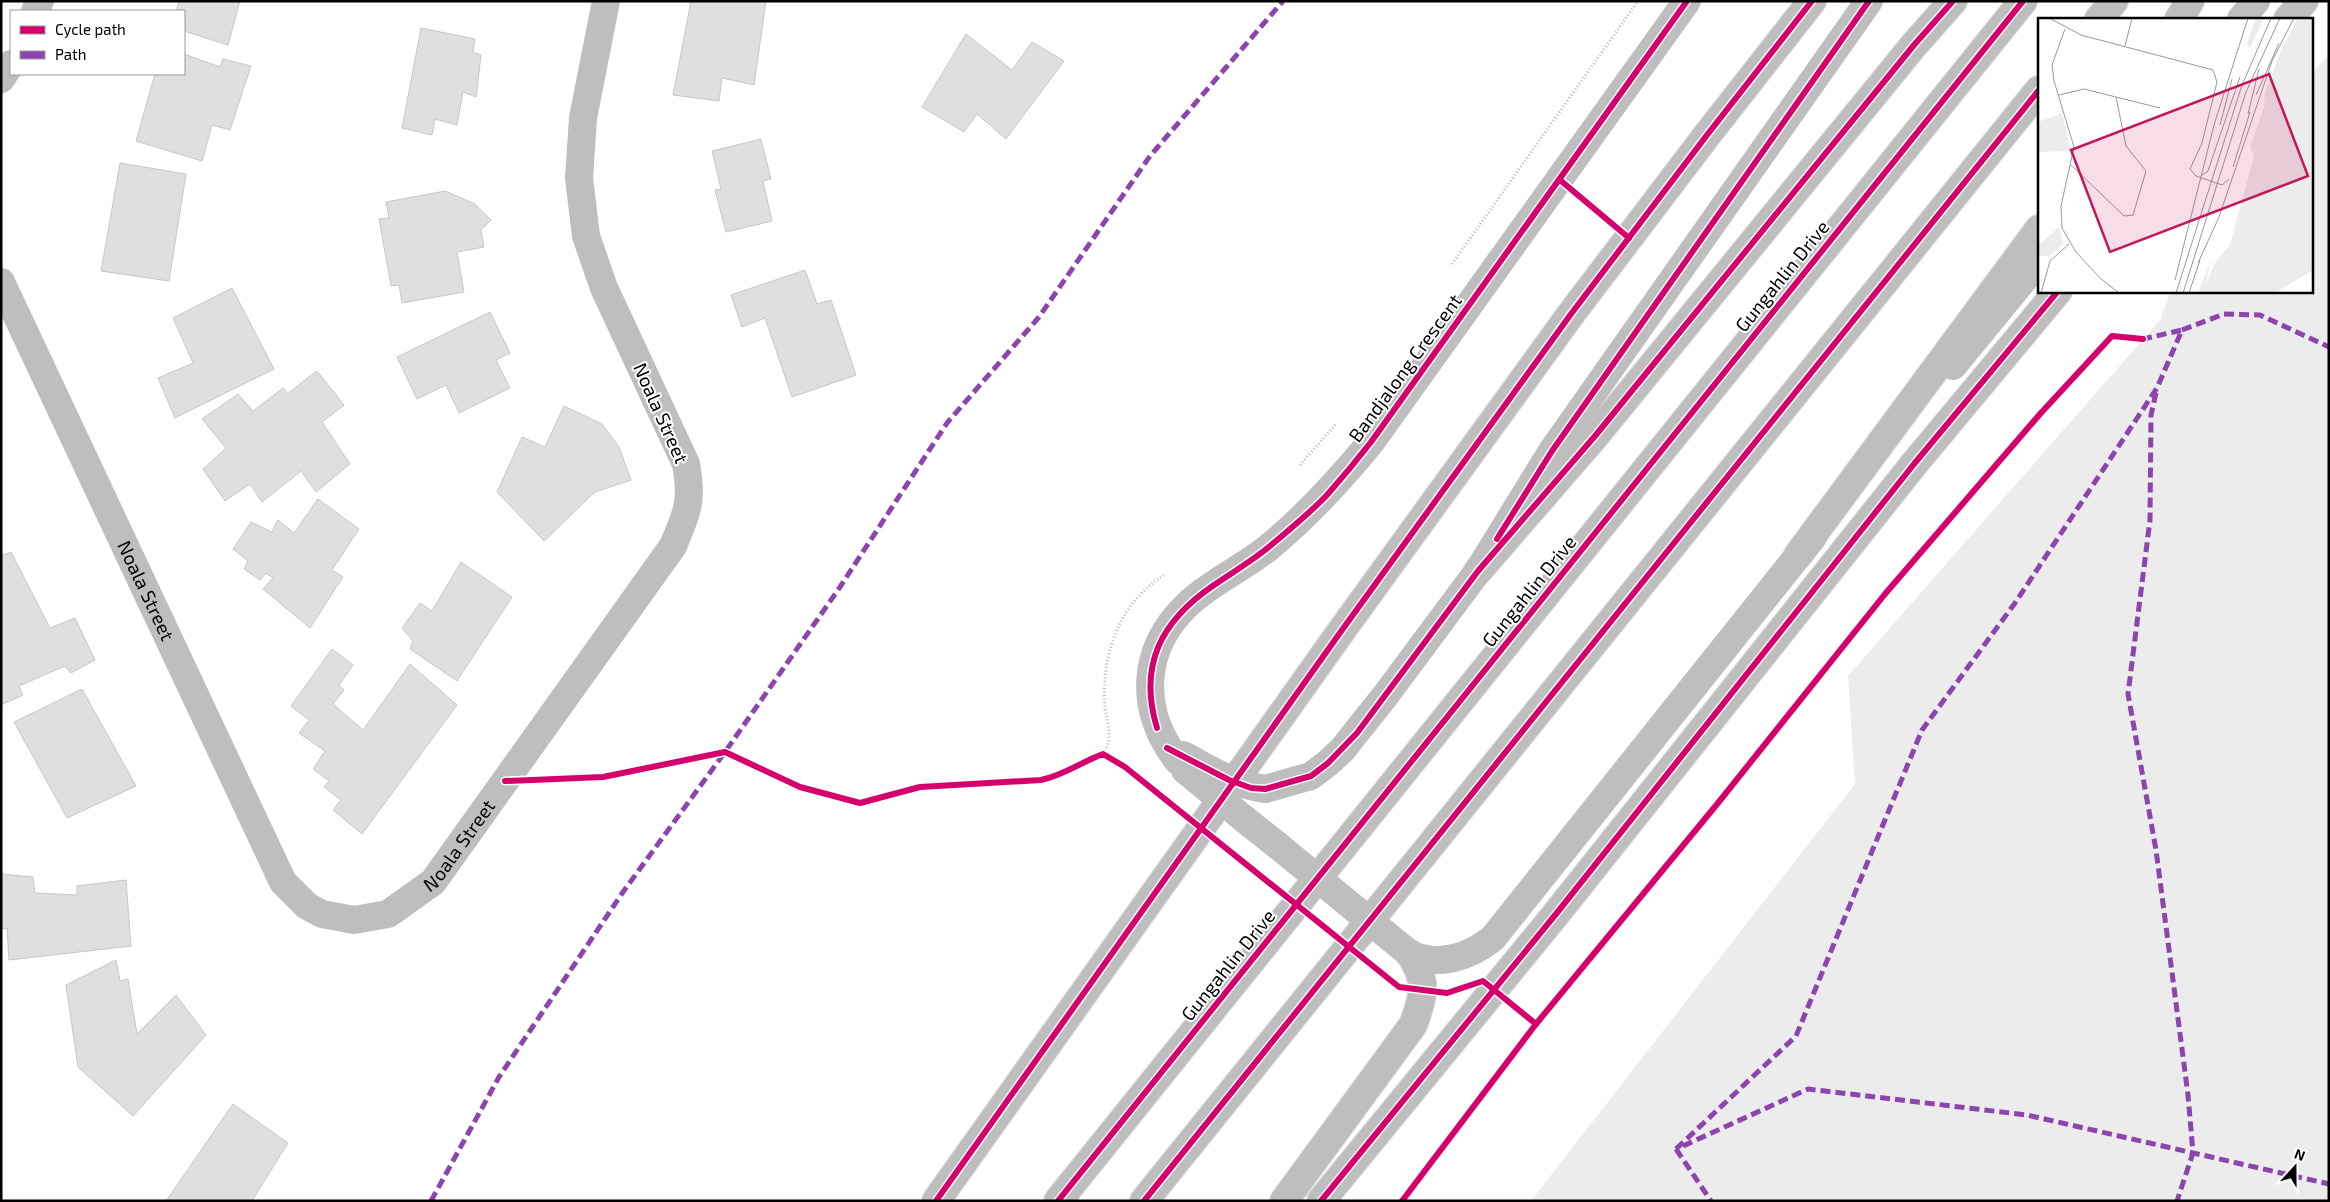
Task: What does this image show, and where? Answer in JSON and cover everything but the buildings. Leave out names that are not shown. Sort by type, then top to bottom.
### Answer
[{"type":"main road","name":"Noala Street","points":[[1,282],[283,882],[307,906],[322,914],[354,920],[388,914],[433,882],[673,546],[688,512],[690,487],[686,464],[604,288],[586,236],[579,178],[583,118],[606,1]]},
{"type":"main road","name":"Bandjalong Crescent","points":[[1410,954],[1243,818],[1176,755],[1157,728],[1151,706],[1152,666],[1164,633],[1188,604],[1215,584],[1248,564],[1326,496],[1371,442],[1687,1]]},
{"type":"main road","points":[[936,1201],[1342,630],[1572,314],[1707,135],[1812,1]]},
{"type":"main road","points":[[1478,571],[1552,451],[1868,1]]},
{"type":"main road","points":[[1176,755],[1230,780],[1251,788],[1265,789],[1311,776],[1342,750],[1478,571],[1595,436],[1890,74],[1953,1]]},
{"type":"main road","name":"Gungahlin Drive","points":[[1058,1201],[2023,1]]},
{"type":"main road","points":[[2100,18],[2114,1]]},
{"type":"main road","points":[[2180,18],[2190,1]]},
{"type":"main road","points":[[2242,18],[2256,1]]},
{"type":"main road","points":[[2289,18],[2304,1]]},
{"type":"main road","points":[[1,79],[10,66]]},
{"type":"main road","points":[[1144,1201],[2038,91]]},
{"type":"main road","points":[[1798,555],[2038,230]]},
{"type":"main road","points":[[1410,954],[1440,961],[1470,953],[1493,938],[1798,555],[2038,261]]},
{"type":"main road","points":[[1321,1201],[1562,906],[1914,464],[2057,292]]},
{"type":"main road","points":[[1284,1201],[1413,1025],[1422,1001],[1423,981],[1421,971],[1410,954]]},
{"type":"path","points":[[1449,268],[1638,1]]},
{"type":"path","points":[[1294,472],[1340,421]]},
{"type":"path","points":[[1111,758],[1103,754],[1110,743],[1104,679],[1114,632],[1137,596],[1152,582],[1168,573]]},
{"type":"shaded area","points":[[2329,54],[2329,1201],[1531,1201],[1855,784],[1848,676],[2160,320],[2171,292],[2312,292],[2312,73]]},
{"type":"marked path","points":[[431,1201],[499,1077],[623,892],[725,752],[838,590],[947,423],[1039,317],[1150,156],[1283,1]]},
{"type":"marked path","points":[[2182,330],[2224,314],[2260,315],[2329,347]]},
{"type":"marked path","points":[[1676,1149],[1796,1036],[1922,730],[2015,603],[2157,388],[2182,330],[2143,339]]},
{"type":"marked path","points":[[2156,393],[2151,415],[2150,520],[2128,694],[2156,850],[2188,1095],[2193,1153],[2177,1201]]},
{"type":"marked path","points":[[1683,1146],[1808,1089],[2027,1115],[2329,1184]]},
{"type":"marked path","points":[[1676,1149],[1711,1201]]},
{"type":"cycle path","points":[[1157,728],[1150,684],[1158,646],[1168,629],[1196,599],[1249,562],[1314,508],[1349,469],[1371,442],[1687,1]]},
{"type":"cycle path","points":[[936,1201],[1342,630],[1571,314],[1812,1]]},
{"type":"cycle path","points":[[1497,539],[1552,451],[1869,1]]},
{"type":"cycle path","points":[[1167,748],[1229,780],[1251,788],[1265,789],[1311,776],[1328,763],[1357,733],[1478,571],[1595,436],[1914,45],[1953,1]]},
{"type":"cycle path","points":[[1058,1201],[2023,1]]},
{"type":"cycle path","points":[[1144,1201],[2038,91]]},
{"type":"cycle path","points":[[1560,180],[1629,238]]},
{"type":"cycle path","points":[[1321,1201],[1556,914],[1914,464],[2057,292]]},
{"type":"cycle path","points":[[1402,1201],[1536,1024],[1718,803],[1885,594],[2040,414],[2112,336],[2143,339]]},
{"type":"cycle path","points":[[505,781],[603,777],[725,752],[800,787],[860,803],[920,787],[1041,780],[1058,775],[1103,754],[1125,767],[1399,987],[1447,993],[1483,981],[1536,1024]]}]
